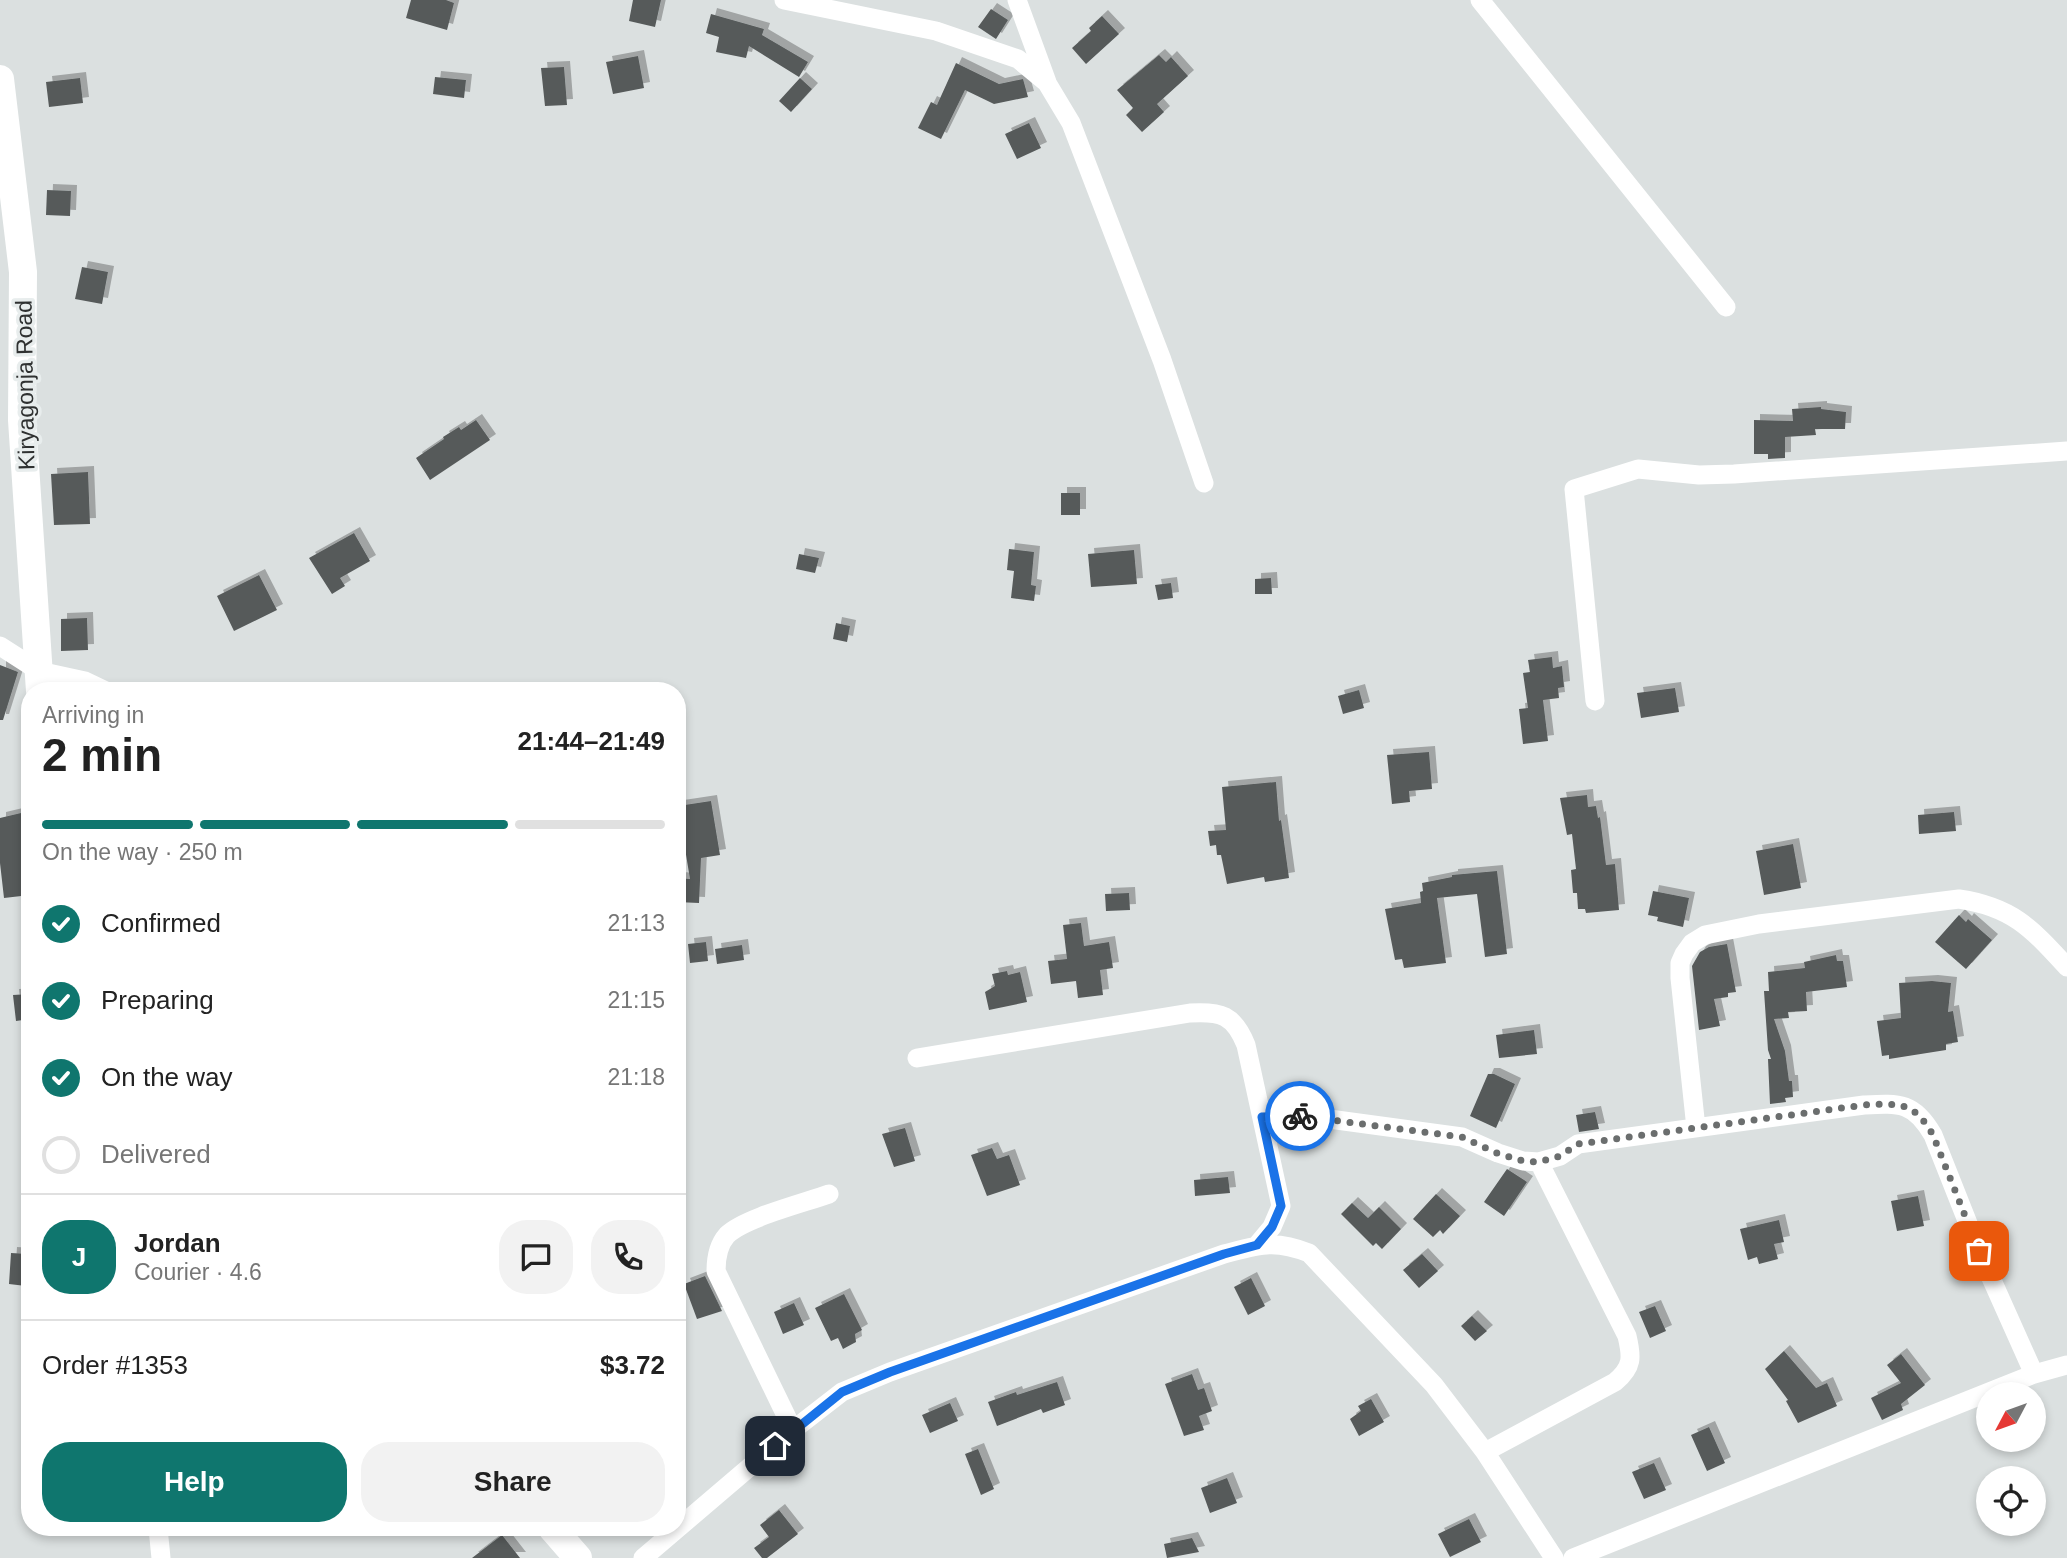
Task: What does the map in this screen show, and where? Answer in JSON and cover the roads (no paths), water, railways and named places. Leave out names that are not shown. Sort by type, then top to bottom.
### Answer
[{"type":"street","points":[[784,0],[936,31],[1018,59],[1047,83]]},
{"type":"street","points":[[1017,0],[1047,83],[1071,123],[1163,360],[1204,483]]},
{"type":"street","points":[[1480,0],[1726,307]]},
{"type":"street","name":"Kiryagonja Road","points":[[0,79],[23,272],[22,419],[40,681]]},
{"type":"street","points":[[1595,701],[1574,489],[1638,469],[1699,475],[1734,474],[2067,451]]},
{"type":"street","points":[[0,646],[40,681],[87,682]]},
{"type":"street","points":[[1696,1128],[1679,978],[1680,963],[1692,943],[1705,935],[1759,924],[1959,899],[1985,903],[2012,915],[2040,938],[2067,967]]},
{"type":"street","points":[[917,1058],[1190,1013],[1213,1011],[1229,1018],[1240,1029],[1246,1045],[1281,1206],[1272,1227],[1257,1245]]},
{"type":"street","points":[[1262,1117],[1307,1116],[1462,1137],[1497,1153],[1523,1161],[1539,1162],[1560,1156],[1578,1144],[1864,1105],[1906,1106],[1923,1117],[1933,1135],[1979,1251],[2034,1374]]},
{"type":"street","points":[[1485,1452],[1615,1382],[1630,1366],[1632,1355],[1627,1336],[1539,1162]]},
{"type":"street","points":[[793,1430],[716,1271],[716,1258],[720,1245],[728,1234],[746,1224],[829,1194]]},
{"type":"street","points":[[686,1521],[842,1392],[890,1372],[1224,1254],[1257,1245],[1287,1245],[1309,1254],[1434,1385],[1485,1452],[1554,1558]]},
{"type":"street","points":[[1573,1558],[2034,1374],[2067,1365]]},
{"type":"street","points":[[159,1536],[161,1558]]},
{"type":"street","points":[[559,1536],[578,1558]]},
{"type":"street","points":[[643,1558],[669,1536]]}]
